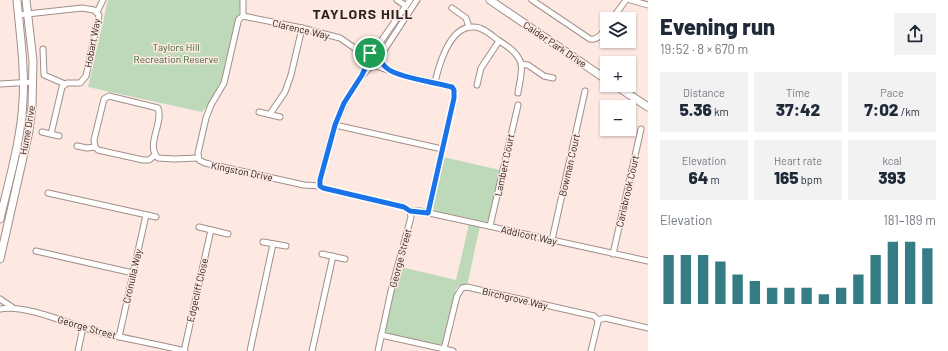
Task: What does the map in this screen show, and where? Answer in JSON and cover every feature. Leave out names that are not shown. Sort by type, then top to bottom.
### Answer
[{"type":"street","name":"Hume Drive","points":[[0,219],[21,122],[24,82],[17,0]]},
{"type":"street","name":"Hume Drive","points":[[0,259],[29,131],[33,61],[26,0]]},
{"type":"street","points":[[97,12],[103,0]]},
{"type":"street","points":[[243,0],[243,16]]},
{"type":"street","points":[[396,0],[406,6]]},
{"type":"street","points":[[370,64],[370,53],[379,44],[410,0]]},
{"type":"street","points":[[410,211],[404,207],[323,188],[320,186],[320,180],[335,125],[344,103],[370,64],[379,59],[417,0]]},
{"type":"street","name":"Calder Park Drive","points":[[490,0],[600,75]]},
{"type":"street","name":"Calder Park Drive","points":[[494,0],[502,9]]},
{"type":"street","points":[[532,0],[590,39],[595,40],[600,35]]},
{"type":"street","points":[[617,12],[626,0]]},
{"type":"street","points":[[630,0],[648,5]]},
{"type":"street","name":"Hobart Way","points":[[18,15],[82,8],[97,12],[99,19],[85,79],[80,83],[65,84]]},
{"type":"street","points":[[452,8],[466,18],[468,27]]},
{"type":"street","name":"Clarence Way","points":[[243,16],[302,28],[340,38],[356,49],[370,64]]},
{"type":"street","name":"Kingston Drive","points":[[243,16],[238,22],[224,82],[211,105],[206,118],[198,158],[205,163],[304,185],[320,186]]},
{"type":"street","points":[[435,82],[443,54],[457,34],[468,27],[475,27],[482,29],[499,40],[517,55],[521,64],[518,93]]},
{"type":"street","points":[[270,114],[285,92],[291,75],[302,28]]},
{"type":"street","points":[[477,84],[481,68],[499,40]]},
{"type":"street","points":[[43,49],[44,76],[65,84],[61,92],[51,134]]},
{"type":"street","name":"Clarence Way","points":[[356,49],[376,54],[389,70]]},
{"type":"street","points":[[370,64],[405,76],[452,87],[454,90],[454,98],[428,213]]},
{"type":"street","points":[[521,64],[528,65],[544,76],[553,78]]},
{"type":"street","points":[[0,84],[33,82]]},
{"type":"street","name":"Bowman Court","points":[[552,240],[586,91]]},
{"type":"street","points":[[626,92],[648,107]]},
{"type":"street","points":[[95,147],[94,140],[103,101],[109,96],[158,108],[159,115],[154,146],[155,155],[158,158],[198,158]]},
{"type":"street","name":"Lambert Court","points":[[490,226],[518,105]]},
{"type":"street","points":[[259,112],[280,117]]},
{"type":"street","points":[[335,125],[442,149]]},
{"type":"street","name":"Carisbrook Court","points":[[613,254],[641,129]]},
{"type":"street","points":[[42,132],[60,136]]},
{"type":"street","points":[[77,146],[87,148],[95,147],[98,150],[143,160],[149,160],[155,155]]},
{"type":"street","points":[[48,193],[156,217]]},
{"type":"street","name":"Addicott Way","points":[[410,211],[428,213],[490,226],[648,262]]},
{"type":"street","name":"George Street","points":[[378,351],[391,291],[410,222],[410,211]]},
{"type":"street","name":"Cronulla Way","points":[[119,336],[146,215]]},
{"type":"street","points":[[199,227],[228,234]]},
{"type":"street","name":"Edgecliff Close","points":[[184,351],[211,230]]},
{"type":"street","points":[[263,242],[286,246]]},
{"type":"street","points":[[249,349],[273,244]]},
{"type":"street","points":[[36,251],[133,273]]},
{"type":"street","points":[[322,254],[345,259]]},
{"type":"street","points":[[312,351],[333,256]]},
{"type":"street","name":"Birchgrove Way","points":[[444,349],[457,296],[462,288],[466,287],[594,316],[598,320]]},
{"type":"street","name":"George Street","points":[[0,299],[12,307],[45,315],[83,327],[184,351]]},
{"type":"street","name":"George Street","points":[[0,309],[12,307]]},
{"type":"street","points":[[591,351],[598,320],[605,318],[648,328]]},
{"type":"street","points":[[78,351],[83,327]]},
{"type":"street","points":[[381,335],[453,351]]},
{"type":"green space","name":"Taylors Hill Recreation Reserve","points":[[108,0],[242,0],[226,73],[216,94],[202,112],[88,87]]},
{"type":"green space","points":[[443,157],[500,170],[490,219],[486,222],[435,211],[433,208]]},
{"type":"green space","points":[[469,224],[480,226],[467,286],[459,285],[456,289],[442,344],[438,345],[389,335],[386,328],[393,292],[401,267],[456,280]]},
{"type":"district","name":"TAYLORS HILL","points":[[363,13]]},
{"type":"route","points":[[370,53],[376,54],[379,60],[389,70],[405,76],[452,87],[454,90],[454,98],[428,213],[410,211],[404,207],[323,188],[320,186],[320,180],[335,125],[344,103],[362,75],[367,64],[365,60],[366,57],[370,53]]}]
